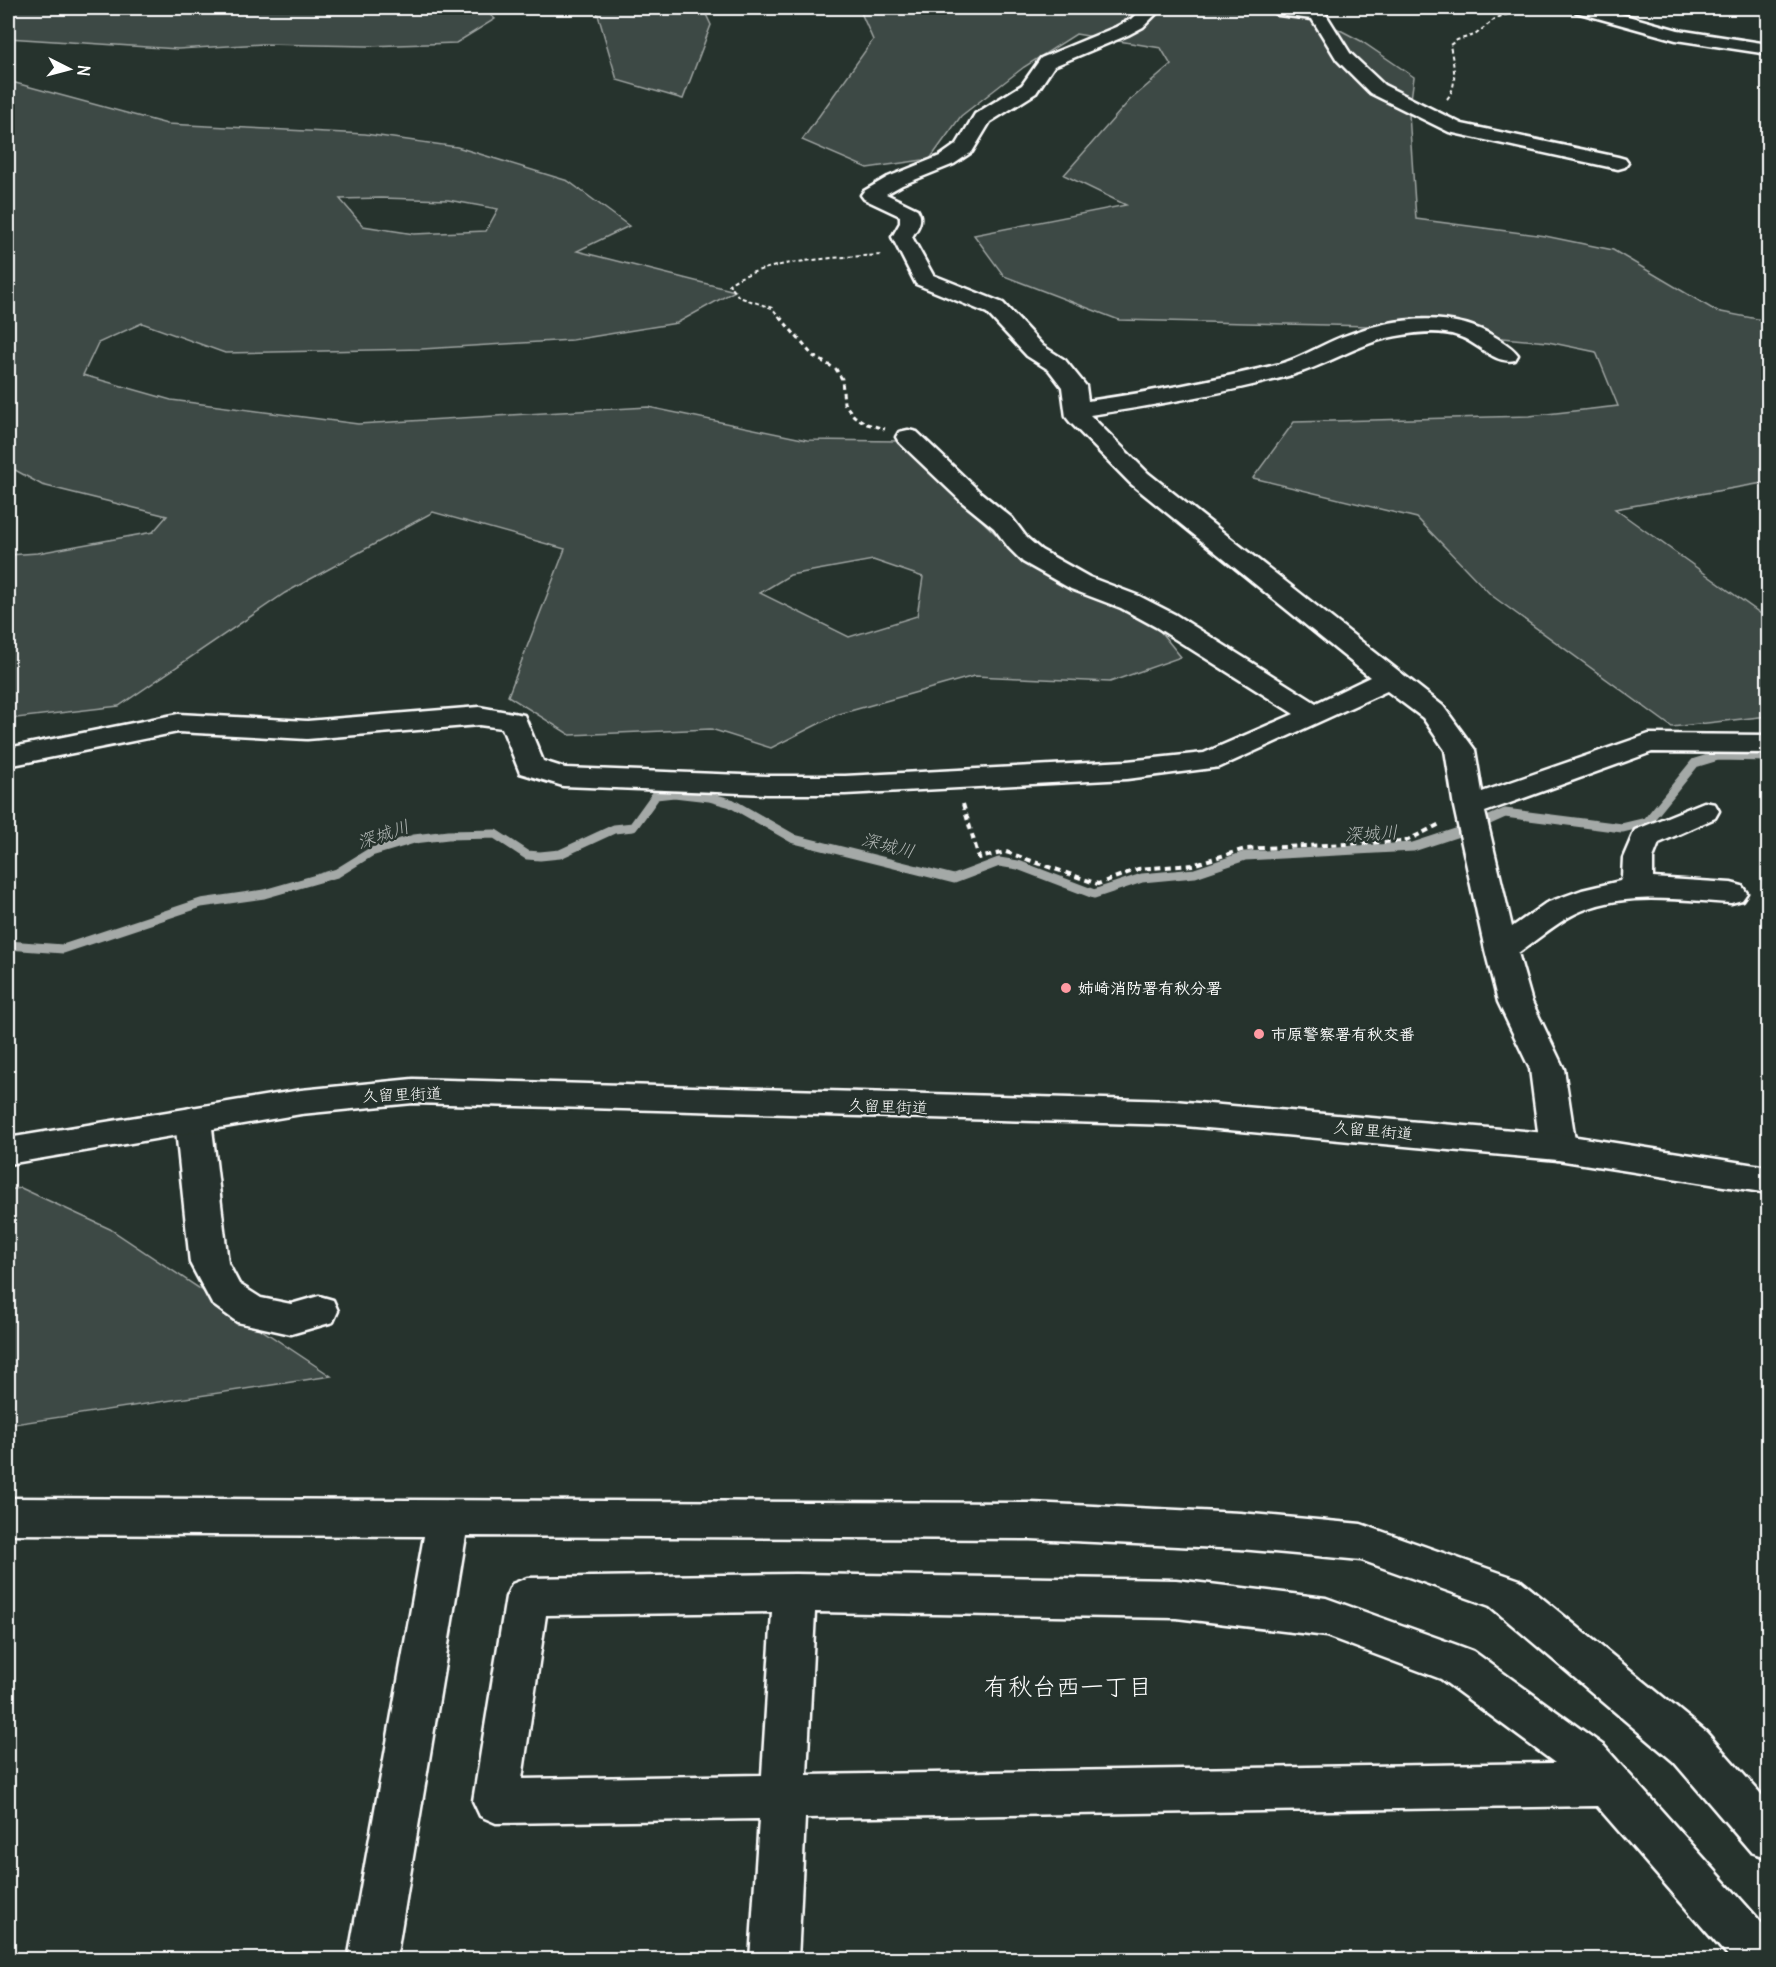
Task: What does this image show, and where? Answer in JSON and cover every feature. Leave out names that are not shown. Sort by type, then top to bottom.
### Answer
[{"type":"street","points":[[1153,8],[1129,27],[1047,62],[1029,89],[982,118],[964,148],[947,160],[895,181],[871,195],[910,213],[910,223],[902,237],[924,279],[995,308],[1035,351],[1057,365],[1074,386],[1078,417],[1139,478],[1433,712],[1460,750],[1469,807],[1501,950],[1515,1002],[1547,1069],[1558,1147]]},
{"type":"street","points":[[1279,8],[1284,11],[1315,11],[1343,56],[1377,89],[1456,128],[1618,163]]},
{"type":"street","points":[[1582,8],[1676,35],[1768,49]]},
{"type":"street","points":[[1077,410],[1152,399],[1285,369],[1308,363],[1344,344],[1375,333],[1421,327],[1464,330],[1507,355]]},
{"type":"street","points":[[908,437],[971,497],[1003,523],[1018,543],[1032,556],[1080,583],[1130,602],[1167,621],[1315,716]]},
{"type":"street","points":[[8,757],[178,723],[307,730],[479,716],[514,721],[531,767],[563,777],[767,785],[845,785],[955,777],[1127,770],[1210,761],[1315,716],[1389,679]]},
{"type":"street","points":[[1469,807],[1649,743],[1768,744]]},
{"type":"street","points":[[1633,887],[1638,877],[1638,858],[1646,837],[1704,811]]},
{"type":"street","points":[[1501,950],[1557,910],[1593,897],[1633,887],[1731,893]]},
{"type":"street","name":"久留里街道","points":[[8,1151],[339,1096],[413,1091],[1174,1113],[1558,1147],[1768,1180]]},
{"type":"street","points":[[192,1120],[209,1263],[225,1294],[251,1311],[291,1320],[320,1311]]},
{"type":"street","points":[[8,1516],[1031,1521],[1240,1531],[1361,1542],[1505,1593],[1690,1747],[1768,1836]]},
{"type":"street","points":[[372,1959],[448,1518]]},
{"type":"street","points":[[1608,1784],[496,1801],[527,1597],[795,1593],[1176,1599],[1326,1617],[1457,1665],[1588,1761],[1763,1959]]},
{"type":"street","points":[[774,1959],[795,1593]]},
{"type":"path","points":[[1417,108],[1437,108],[1453,92],[1454,71],[1450,45],[1457,40],[1475,35],[1496,18],[1526,8]]},
{"type":"path","points":[[908,437],[867,424],[854,416],[844,403],[842,379],[836,369],[813,356],[772,308],[738,297],[729,284],[734,278],[766,270],[850,256],[910,254]]},
{"type":"path","points":[[955,777],[979,858],[1005,852],[1098,884],[1138,869],[1192,865],[1245,849],[1406,841],[1457,816],[1469,807]]},
{"type":"shaded area","points":[[8,8],[482,8],[495,19],[456,43],[368,46],[262,44],[178,49],[8,38]]},
{"type":"shaded area","points":[[596,8],[703,8],[711,25],[683,99],[617,80]]},
{"type":"shaded area","points":[[859,8],[1298,8],[1361,41],[1414,77],[1409,114],[1416,219],[1545,236],[1613,250],[1716,311],[1768,321],[1768,482],[1615,509],[1768,619],[1768,716],[1672,727],[1491,595],[1417,518],[1253,478],[1294,422],[1529,416],[1618,406],[1596,352],[1548,342],[1370,326],[1119,320],[1004,276],[974,235],[1126,205],[1064,175],[1129,101],[1171,65],[1161,48],[1076,34],[1024,67],[961,116],[930,159],[867,168],[802,140],[873,40]]},
{"type":"shaded area","points":[[8,81],[167,124],[365,134],[457,147],[568,181],[629,226],[577,251],[735,291],[677,323],[572,340],[422,349],[225,353],[142,323],[98,343],[83,375],[171,400],[358,424],[648,407],[807,440],[900,441],[1010,548],[1155,625],[1181,657],[1110,682],[974,676],[836,715],[771,748],[711,729],[570,735],[508,696],[565,549],[433,512],[285,593],[119,706],[8,719],[8,555],[38,553],[153,532],[167,516],[42,485],[8,466]],"holes":[[[340,199],[448,200],[498,209],[486,231],[414,234],[363,226]],[[873,560],[923,577],[917,616],[849,637],[760,593],[790,575]]]},
{"type":"shaded area","points":[[21,1188],[110,1229],[331,1376],[8,1425],[8,1190]]},
{"type":"waterway","name":"深城川","points":[[8,945],[63,949],[201,903],[264,894],[337,873],[371,852],[414,839],[448,835],[495,834],[527,855],[560,854],[614,829],[633,827],[656,795],[674,793],[709,797],[731,803],[794,839],[954,879],[999,862],[1018,865],[1094,894],[1142,878],[1195,873],[1245,856],[1413,847],[1474,827],[1505,813],[1622,828],[1647,822],[1695,763],[1718,756],[1768,757]]},
{"type":"place","name":"姉崎消防署有秋分署","points":[[1066,988]]},
{"type":"place","name":"市原警察署有秋交番","points":[[1259,1034]]},
{"type":"district","name":"有秋台西一丁目","points":[[1068,1686]]}]
